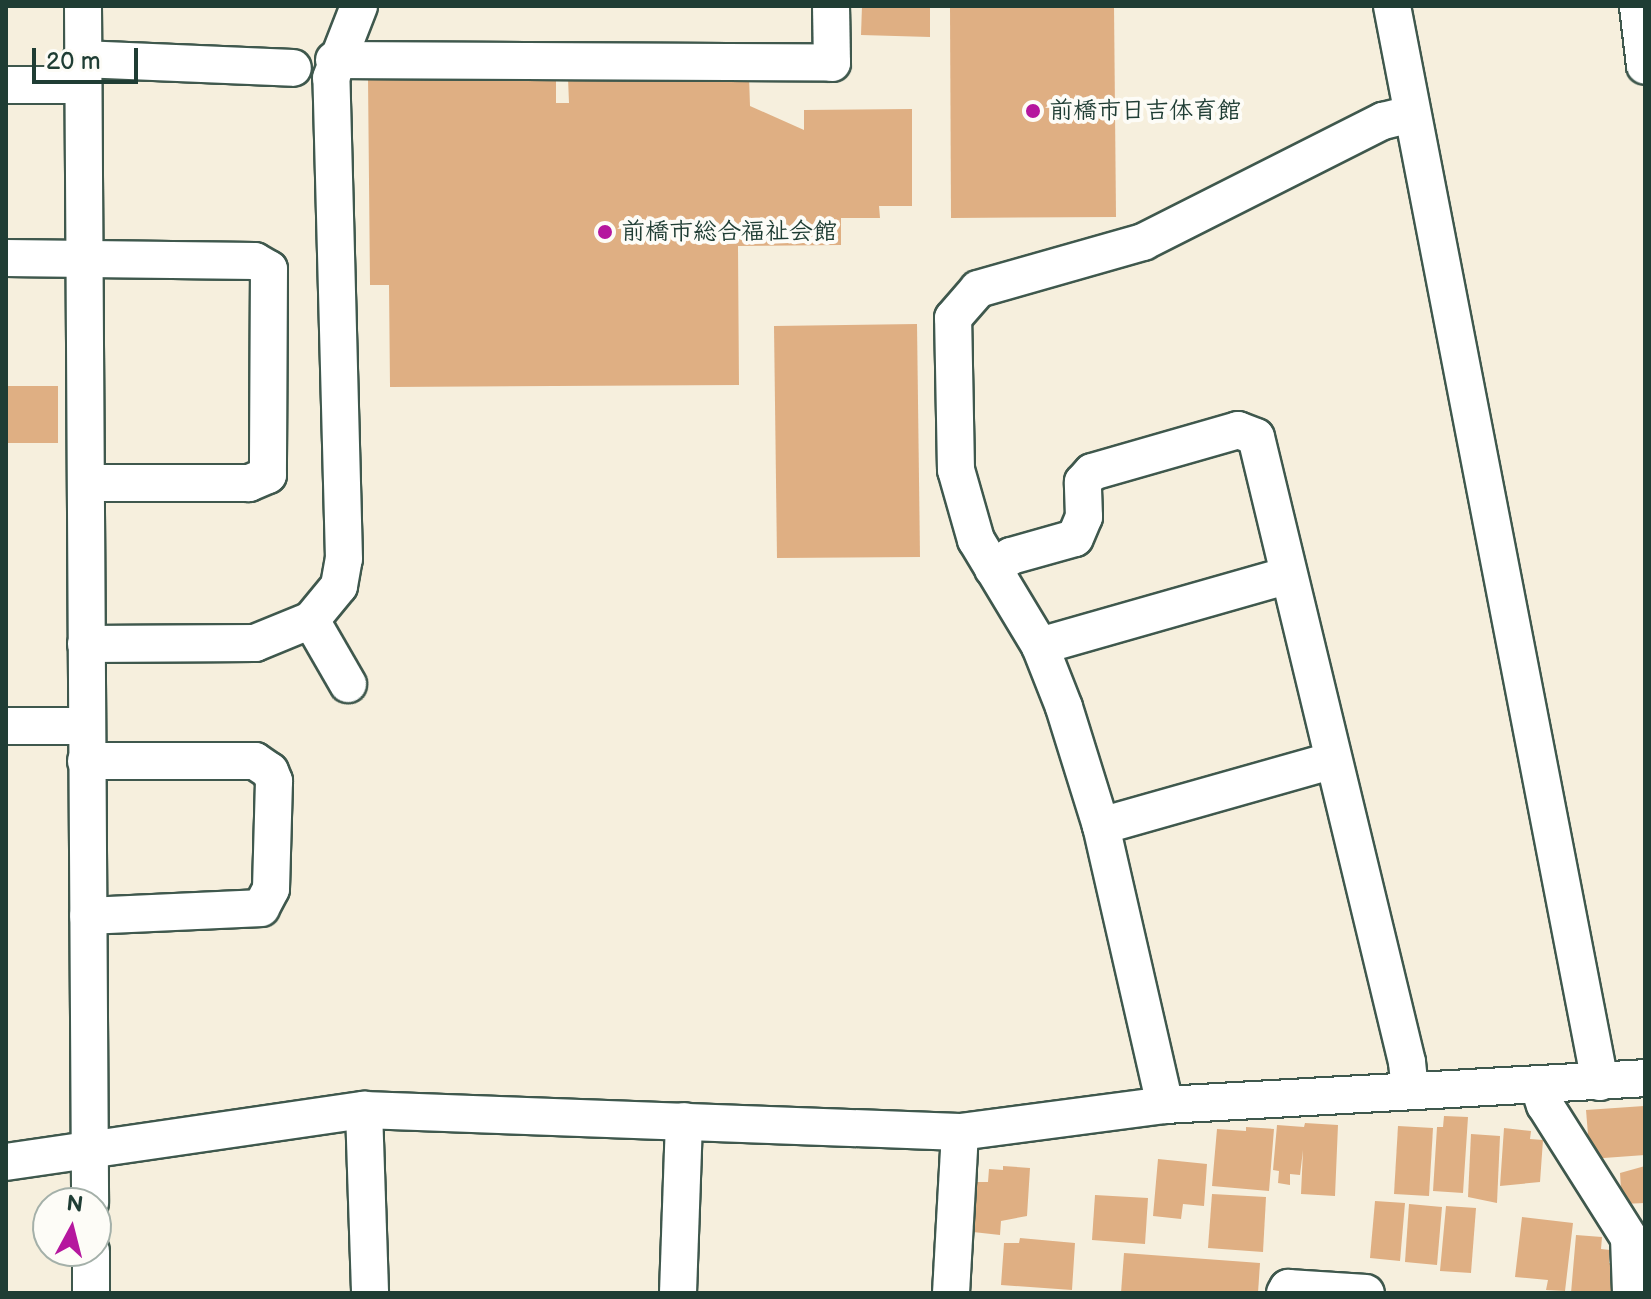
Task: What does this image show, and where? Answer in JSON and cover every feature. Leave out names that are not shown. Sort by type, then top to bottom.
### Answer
[{"type":"street","points":[[83,6],[90,1187]]},
{"type":"street","points":[[86,644],[255,643],[311,620],[339,586],[344,559],[334,60],[359,6]]},
{"type":"street","points":[[334,60],[832,63],[831,6]]},
{"type":"street","points":[[1392,6],[1600,1082]]},
{"type":"street","points":[[1638,6],[1645,66]]},
{"type":"street","points":[[6,85],[82,72],[293,68]]},
{"type":"street","points":[[1165,1105],[1101,826],[1040,646],[976,540],[956,470],[953,318],[978,289],[1143,242],[1383,121],[1411,114]]},
{"type":"street","points":[[6,258],[255,261],[269,269],[268,475],[249,483],[86,483]]},
{"type":"street","points":[[993,569],[1011,556],[1075,538],[1082,530],[1086,476],[1244,430],[1259,445],[1330,761],[1407,1062],[1410,1091]]},
{"type":"street","points":[[1040,646],[1286,576]]},
{"type":"street","points":[[311,620],[348,684]]},
{"type":"street","points":[[6,726],[86,744],[255,761],[270,771],[274,781],[271,889],[261,908],[88,916]]},
{"type":"street","points":[[1101,826],[1330,761]]},
{"type":"street","points":[[6,1162],[364,1110],[960,1132],[1165,1105],[1539,1087],[1645,1078]]},
{"type":"street","points":[[1539,1087],[1545,1105],[1638,1251],[1631,1293]]},
{"type":"street","points":[[364,1110],[370,1293]]},
{"type":"street","points":[[678,1293],[684,1121]]},
{"type":"street","points":[[951,1293],[960,1132]]},
{"type":"street","points":[[91,1267],[91,1293]]},
{"type":"street","points":[[1285,1293],[1288,1288],[1366,1293]]},
{"type":"building","points":[[862,6],[930,6],[930,37],[861,35]]},
{"type":"building","name":"前橋市日吉体育館","points":[[950,6],[1114,6],[1116,217],[951,218]]},
{"type":"building","name":"前橋市総合福祉会館","points":[[749,76],[750,106],[804,130],[804,110],[912,109],[912,206],[879,206],[880,218],[841,218],[841,245],[738,246],[739,385],[390,387],[389,285],[370,285],[368,78],[556,77],[556,103],[569,103],[568,78]]},
{"type":"building","points":[[917,324],[920,557],[777,558],[774,326]]},
{"type":"building","points":[[6,386],[58,386],[58,443],[6,443]]},
{"type":"building","points":[[1644,1106],[1645,1155],[1590,1159],[1586,1110]]},
{"type":"building","points":[[1444,1116],[1468,1117],[1463,1193],[1433,1191],[1437,1127],[1443,1127]]},
{"type":"building","points":[[1305,1123],[1338,1125],[1335,1196],[1301,1194],[1303,1150],[1300,1175],[1290,1174],[1290,1185],[1278,1183],[1279,1171],[1273,1170],[1277,1125],[1304,1127]]},
{"type":"building","points":[[1398,1126],[1433,1128],[1429,1196],[1394,1194]]},
{"type":"building","points":[[1246,1127],[1274,1129],[1269,1191],[1212,1186],[1217,1129],[1246,1131]]},
{"type":"building","points":[[1504,1128],[1531,1131],[1530,1139],[1543,1140],[1540,1182],[1500,1186]]},
{"type":"building","points":[[1471,1134],[1500,1136],[1497,1203],[1468,1197]]},
{"type":"building","points":[[1158,1159],[1207,1164],[1204,1206],[1183,1204],[1181,1219],[1153,1216]]},
{"type":"building","points":[[1003,1166],[1030,1168],[1027,1216],[1001,1221],[1000,1235],[973,1232],[977,1182],[988,1182],[989,1169],[1003,1170]]},
{"type":"building","points":[[1645,1166],[1645,1203],[1622,1204],[1620,1173]]},
{"type":"building","points":[[1212,1194],[1266,1197],[1263,1252],[1208,1248]]},
{"type":"building","points":[[1095,1195],[1148,1198],[1145,1244],[1092,1240]]},
{"type":"building","points":[[1375,1201],[1405,1203],[1400,1261],[1370,1258]]},
{"type":"building","points":[[1409,1204],[1442,1207],[1437,1265],[1405,1262]]},
{"type":"building","points":[[1446,1206],[1476,1208],[1471,1273],[1440,1271]]},
{"type":"building","points":[[1522,1217],[1573,1223],[1565,1291],[1546,1290],[1548,1280],[1515,1277]]},
{"type":"building","points":[[1576,1235],[1602,1237],[1601,1249],[1610,1250],[1609,1263],[1620,1265],[1617,1293],[1571,1293]]},
{"type":"building","points":[[1020,1238],[1075,1243],[1072,1290],[1001,1285],[1004,1243],[1019,1243]]},
{"type":"building","points":[[1124,1253],[1260,1263],[1258,1293],[1121,1293]]},
{"type":"place","name":"前橋市日吉体育館","points":[[1033,111]]},
{"type":"place","name":"前橋市総合福祉会館","points":[[605,232]]}]
